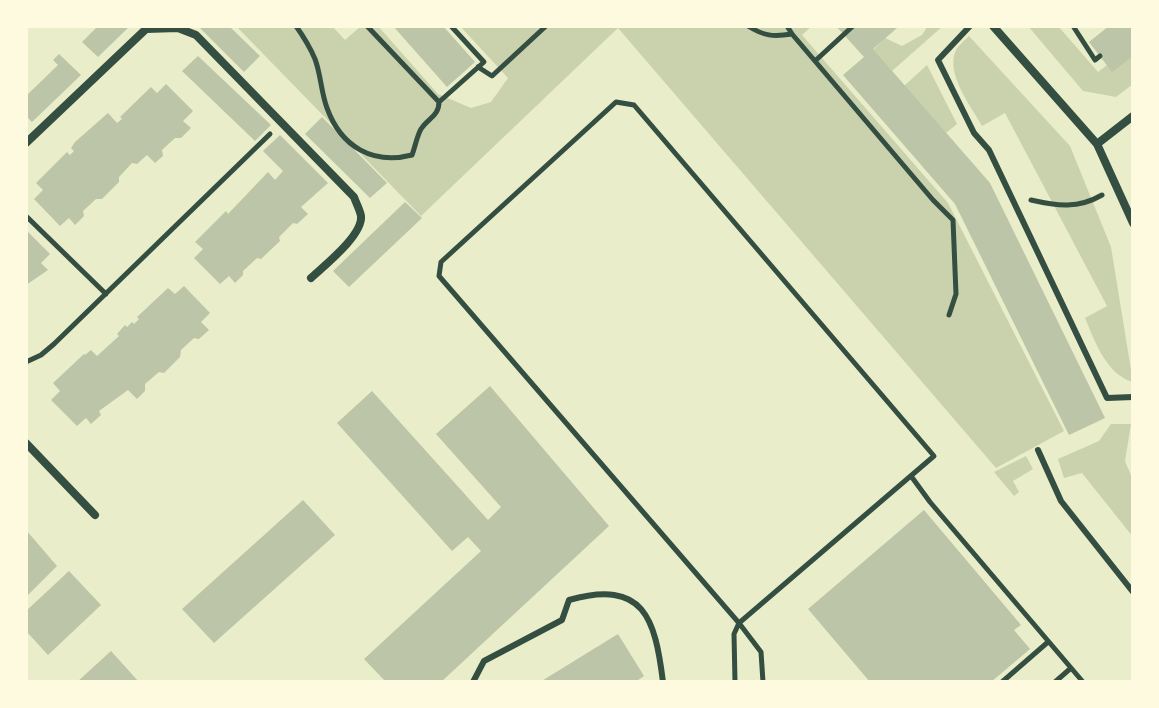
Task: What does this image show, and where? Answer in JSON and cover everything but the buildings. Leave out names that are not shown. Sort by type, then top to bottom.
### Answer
[{"type":"street","points":[[993,26],[1097,144],[1133,223]]},
{"type":"street","points":[[26,143],[146,29],[178,28],[196,35],[354,197],[361,214],[361,226],[311,278]]},
{"type":"street","points":[[1097,144],[1133,116]]},
{"type":"street","points":[[26,443],[95,515]]},
{"type":"lane","points":[[970,26],[938,60],[974,133],[989,150],[1107,398],[1133,397]]},
{"type":"lane","points":[[1038,450],[1061,501],[1133,592]]},
{"type":"lane","points":[[473,682],[484,661],[562,620],[569,600],[614,594],[633,600],[651,621],[659,648],[663,682]]},
{"type":"path","points":[[296,26],[316,61],[327,110],[339,129],[358,149],[371,157],[395,159],[412,155],[421,128],[434,116],[440,107],[439,102],[367,26]]},
{"type":"path","points":[[439,102],[484,62],[451,26]]},
{"type":"path","points":[[478,67],[492,76],[546,26]]},
{"type":"path","points":[[748,26],[763,35],[775,37],[792,34]]},
{"type":"path","points":[[787,26],[953,220],[956,294],[949,315]]},
{"type":"path","points":[[815,61],[853,26]]},
{"type":"path","points":[[1073,26],[1095,60],[1100,56]]},
{"type":"path","points":[[735,682],[734,634],[739,623],[934,456],[634,105],[616,102],[441,262],[439,276],[739,623],[761,652],[763,682]]},
{"type":"path","points":[[26,362],[54,344],[282,122]]},
{"type":"path","points":[[1012,196],[1059,206],[1086,204],[1116,186]]},
{"type":"path","points":[[26,216],[106,294]]},
{"type":"path","points":[[953,220],[961,216]]},
{"type":"path","points":[[911,476],[1083,682]]},
{"type":"path","points":[[1002,682],[1048,642]]},
{"type":"path","points":[[1055,682],[1071,668]]},
{"type":"green space","points":[[236,26],[332,26],[345,40],[361,26],[378,26],[438,94],[471,108],[491,102],[508,78],[460,26],[812,26],[802,35],[948,203],[1064,431],[996,468],[618,28],[421,216]]},
{"type":"green space","points":[[924,26],[943,26],[892,71],[873,50],[885,38],[902,46],[922,35],[926,29]]},
{"type":"green space","points":[[1028,26],[1058,26],[1098,72],[1107,65],[1133,56],[1133,84],[1116,97],[1083,91]]},
{"type":"green space","points":[[969,36],[1070,146],[1111,247],[1133,382],[1109,365],[1098,347],[1085,318],[1107,306],[1005,113],[982,126],[961,90],[956,79],[954,59],[956,50]]},
{"type":"green space","points":[[927,65],[957,124],[946,133],[904,86]]},
{"type":"green space","points":[[1111,424],[1131,424],[1125,461],[1133,480],[1133,537],[1082,473],[1064,478],[1058,459],[1099,441]]},
{"type":"green space","points":[[1026,456],[1033,469],[1013,481],[1019,492],[1014,496],[994,472]]}]
